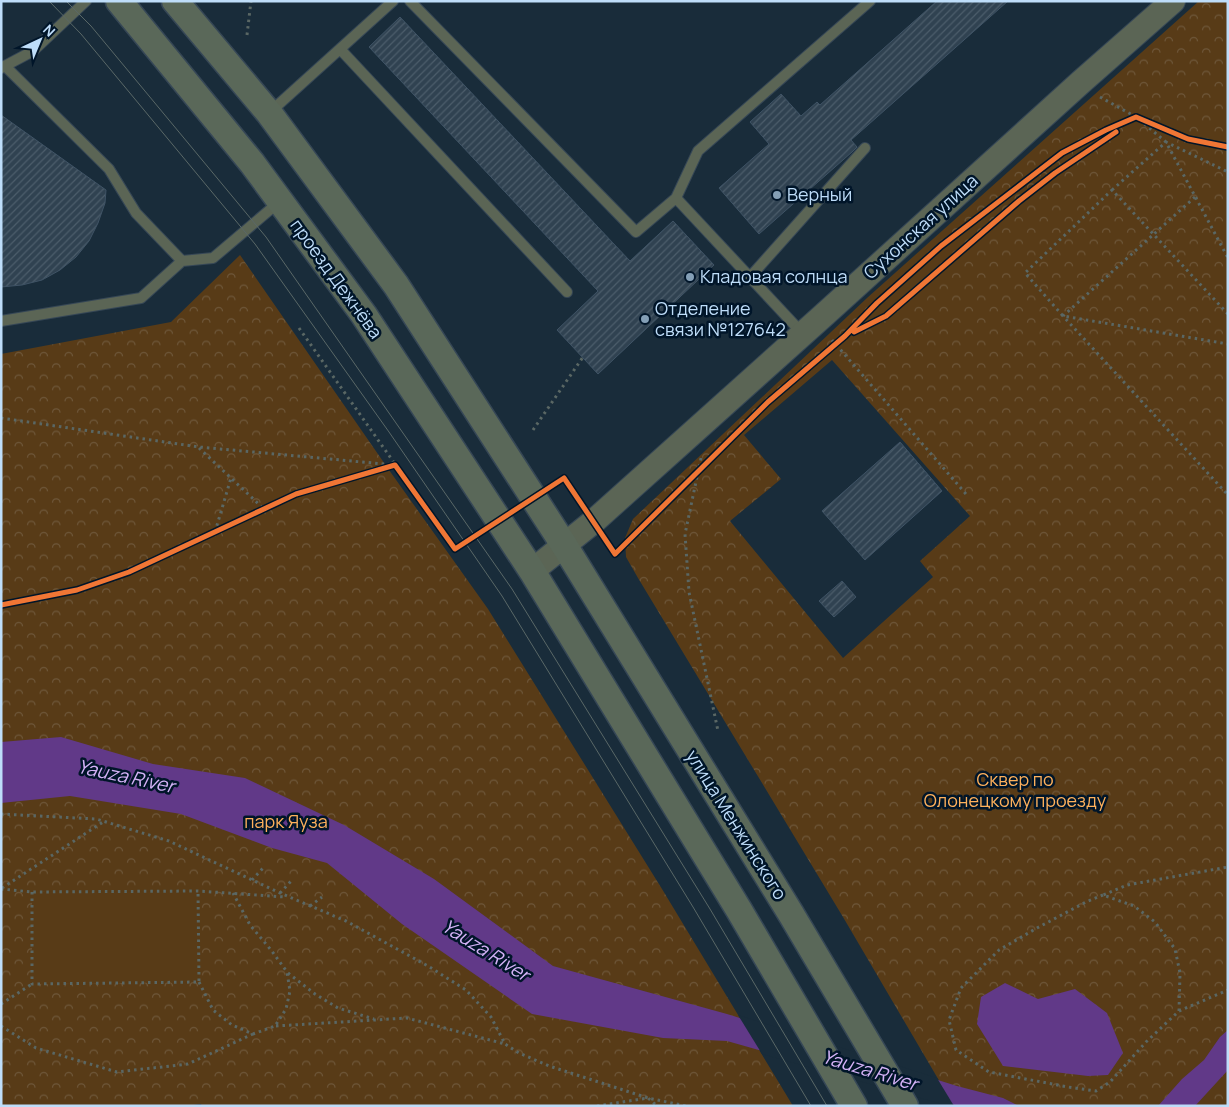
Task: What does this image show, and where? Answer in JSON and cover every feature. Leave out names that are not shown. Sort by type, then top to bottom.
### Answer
[{"type":"main road","name":"проезд Дежнёва","points":[[119,1],[252,163],[364,315],[532,571]]},
{"type":"main road","points":[[175,1],[269,113],[396,285],[564,545]]},
{"type":"main road","name":"улица Менжинского","points":[[564,545],[791,914],[905,1106]]},
{"type":"main road","points":[[532,571],[739,910],[854,1106]]},
{"type":"street","name":"Сухонская улица","points":[[532,571],[803,334],[1173,1]]},
{"type":"lane","points":[[86,1],[33,51],[3,67],[109,169],[136,213],[182,261]]},
{"type":"lane","points":[[269,113],[393,1]]},
{"type":"lane","points":[[410,1],[636,232],[676,198],[698,151],[870,1]]},
{"type":"lane","points":[[340,49],[567,292]]},
{"type":"lane","points":[[750,276],[865,148]]},
{"type":"lane","points":[[676,198],[803,334]]},
{"type":"lane","points":[[1,321],[141,298],[182,261],[213,258],[280,201]]},
{"type":"path","points":[[247,35],[251,1]]},
{"type":"path","points":[[1097,96],[1136,118],[1162,128]]},
{"type":"path","points":[[1129,122],[1136,118]]},
{"type":"path","points":[[1136,118],[1166,142],[1228,172]]},
{"type":"path","points":[[1166,142],[1024,273],[1228,495]]},
{"type":"path","points":[[1166,142],[1228,258]]},
{"type":"path","points":[[1112,190],[1228,314]]},
{"type":"path","points":[[1063,316],[1195,197]]},
{"type":"path","points":[[1063,316],[1228,344]]},
{"type":"path","points":[[300,328],[455,549],[481,531]]},
{"type":"path","points":[[830,338],[838,342],[966,494]]},
{"type":"path","points":[[828,351],[838,342]]},
{"type":"path","points":[[533,430],[582,357]]},
{"type":"path","points":[[1,418],[199,447],[396,466]]},
{"type":"path","points":[[199,447],[264,509]]},
{"type":"path","points":[[702,455],[697,471],[685,534],[689,592],[718,731]]},
{"type":"path","points":[[690,478],[704,464]]},
{"type":"path","points":[[377,471],[396,466]]},
{"type":"path","points":[[215,532],[231,478]]},
{"type":"path","points":[[256,513],[272,506]]},
{"type":"path","points":[[206,536],[223,528]]},
{"type":"path","points":[[1,814],[96,819],[169,840],[288,897],[346,921],[428,966],[466,990],[491,1018],[505,1044]]},
{"type":"path","points":[[104,822],[1,889],[32,892],[198,890],[288,897]]},
{"type":"path","points":[[252,880],[264,867]]},
{"type":"path","points":[[1228,867],[1127,885],[1086,902],[1036,928],[999,950],[961,988],[949,1020],[956,1050],[988,1072],[1068,1087],[1096,1090],[1110,1082],[1146,1042],[1179,1011],[1228,990]]},
{"type":"path","points":[[280,893],[293,879]]},
{"type":"path","points":[[198,890],[199,982],[212,1010],[232,1026],[253,1034]]},
{"type":"path","points":[[32,892],[32,984]]},
{"type":"path","points":[[233,893],[250,925],[287,972],[315,994],[338,1008],[376,1020]]},
{"type":"path","points":[[1103,895],[1134,906],[1155,922],[1175,949],[1180,973],[1179,1011]]},
{"type":"path","points":[[310,906],[322,897]]},
{"type":"path","points":[[276,1026],[286,1009],[290,991],[287,972]]},
{"type":"path","points":[[1,1004],[32,984],[199,982]]},
{"type":"path","points":[[1,1026],[36,1048],[116,1072],[188,1064],[253,1034],[276,1026],[407,1018],[505,1044],[519,1053],[549,1066],[648,1098],[686,1106]]},
{"type":"path","points":[[597,1106],[648,1098]]},
{"type":"path","points":[[648,1098],[657,1106]]},
{"type":"green space","name":"Сквер по Олонецкому проезду","points":[[1199,1],[1228,1],[1228,1106],[954,1106],[843,917],[626,557],[625,538],[633,519],[867,298]],"holes":[[[832,360],[970,516],[920,561],[933,577],[843,658],[730,521],[781,479],[744,435]]]},
{"type":"green space","name":"парк Яуза","points":[[240,255],[488,609],[662,889],[793,1106],[202,1106],[201,1104],[186,1106],[1,1106],[1,354],[171,322]]},
{"type":"green space","points":[[198,891],[199,982],[32,984],[32,892]]},
{"type":"water","name":"Yauza River","points":[[61,737],[153,764],[245,778],[344,825],[434,879],[553,966],[727,1014],[957,1086],[1003,1098],[1019,1106],[958,1106],[727,1041],[663,1038],[532,1014],[402,924],[327,863],[272,848],[181,814],[70,796],[1,803],[1,742]]},
{"type":"water","points":[[1005,983],[1038,999],[1075,989],[1107,1013],[1123,1053],[1108,1075],[1088,1076],[1003,1066],[977,1024],[981,997]]},
{"type":"water","points":[[1228,1030],[1228,1070],[1195,1106],[1158,1106],[1182,1079],[1204,1060],[1220,1037]]},
{"type":"pier","points":[[738,1015],[937,1078],[954,1106],[762,1054]]},
{"type":"building","points":[[937,1],[1008,1],[851,140],[857,147],[759,234],[719,188],[769,144],[750,122],[781,94],[801,116],[817,102],[820,105]]},
{"type":"building","points":[[400,17],[630,261],[673,221],[714,265],[598,374],[557,330],[598,291],[369,47]]},
{"type":"building","points":[[1,115],[106,190],[105,203],[98,223],[89,241],[76,257],[60,270],[42,280],[22,285],[1,287]]},
{"type":"building","points":[[900,442],[942,491],[865,560],[822,511]]},
{"type":"building","points":[[842,581],[856,597],[834,617],[819,601]]},
{"type":"tram line","points":[[49,1],[81,34],[255,244],[389,432],[502,596],[693,907],[811,1106]]},
{"type":"tram line","points":[[66,1],[91,26],[266,237],[512,589],[710,909],[827,1106]]},
{"type":"cycle path","points":[[1,605],[77,590],[129,572],[296,494],[395,465],[455,549],[564,478],[615,554],[768,402],[845,336],[877,303],[941,246],[1062,153],[1136,117],[1188,139],[1228,147]]},
{"type":"cycle path","points":[[854,332],[886,316],[1019,201],[1055,173],[1116,132]]},
{"type":"place","name":"Верный","points":[[777,195]]},
{"type":"place","name":"Кладовая солнца","points":[[690,277]]},
{"type":"place","name":"Отделение связи №127642","points":[[645,319]]}]
